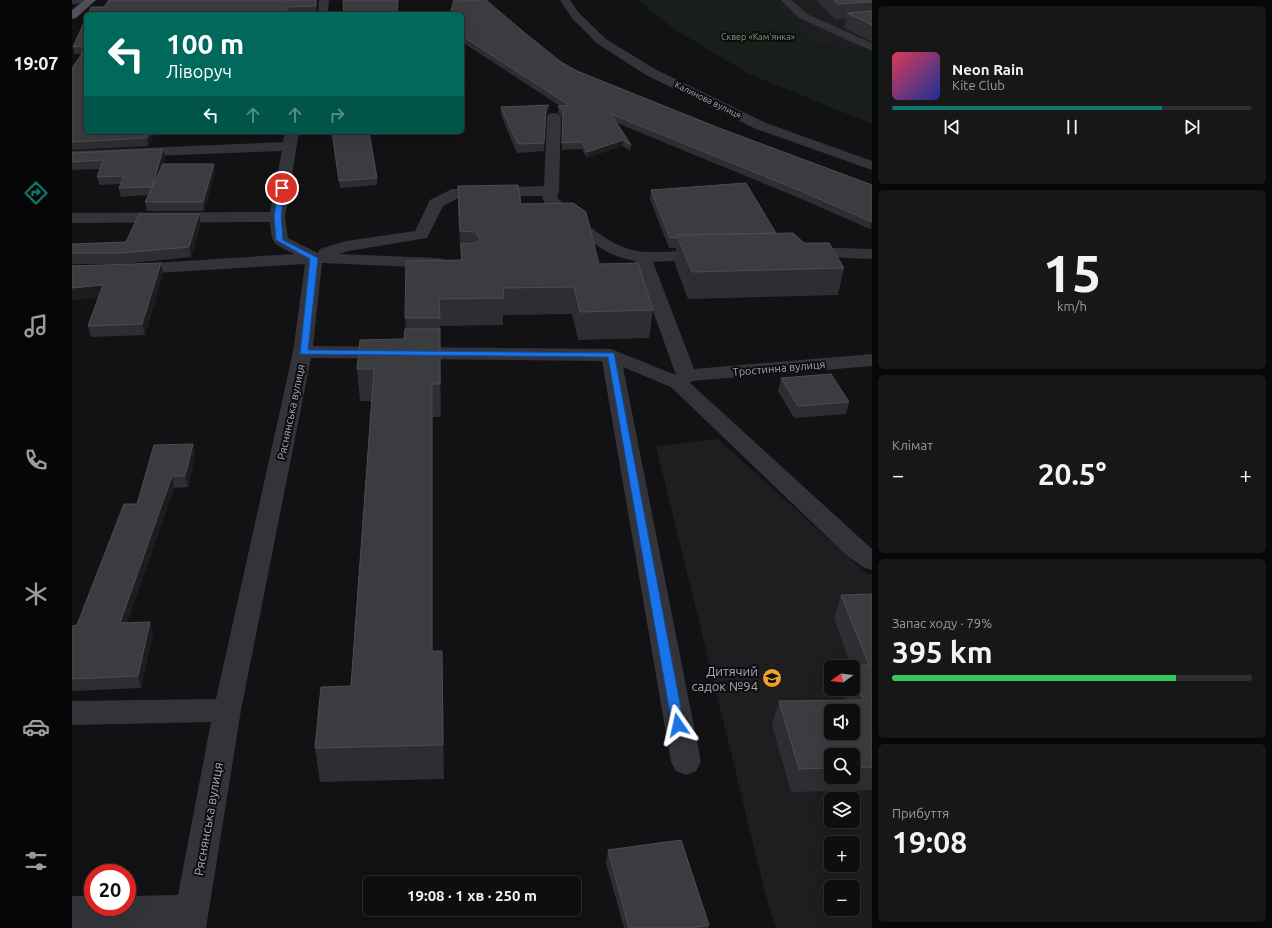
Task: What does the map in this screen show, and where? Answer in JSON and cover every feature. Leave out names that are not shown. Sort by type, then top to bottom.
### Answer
[{"type":"main road","points":[[72,16],[90,0]]},
{"type":"street","points":[[72,1],[90,0]]},
{"type":"street","points":[[323,12],[324,0]]},
{"type":"street","name":"Калинова вулиця","points":[[565,0],[578,20],[584,26],[618,53],[642,68],[761,126],[872,166]]},
{"type":"street","points":[[786,0],[803,16],[872,47]]},
{"type":"street","points":[[822,24],[843,23]]},
{"type":"street","points":[[554,117],[551,191],[549,198],[558,209],[617,252],[642,256],[719,254]]},
{"type":"street","points":[[72,155],[290,139],[277,216],[280,240],[310,256],[346,246],[421,235],[436,203],[457,192],[551,191]]},
{"type":"street","points":[[72,218],[277,216]]},
{"type":"street","points":[[788,252],[872,254]]},
{"type":"street","points":[[72,270],[123,270],[310,256],[454,263]]},
{"type":"street","name":"Ряснянська вулиця","points":[[191,920],[227,710],[303,352],[310,256]]},
{"type":"street","points":[[642,256],[682,379]]},
{"type":"street","points":[[303,352],[612,354],[682,379],[866,552]]},
{"type":"street","points":[[612,354],[686,762]]},
{"type":"street","name":"Тростинна вулиця","points":[[682,379],[872,360]]},
{"type":"street","points":[[72,713],[227,710]]},
{"type":"street","points":[[72,912],[191,920]]},
{"type":"shaded area","points":[[774,0],[872,0],[872,50],[869,48],[814,46]]},
{"type":"shaded area","name":"Дитячий садок №94","points":[[718,439],[867,574],[872,574],[872,928],[776,928],[765,892],[656,446]]},
{"type":"green space","name":"Сквер «Кам'янка»","points":[[638,0],[774,0],[814,46],[869,48],[872,50],[872,124],[749,74],[674,29]]},
{"type":"building","points":[[109,0],[316,0],[316,6],[287,7],[287,12],[89,12],[91,7],[104,7]]},
{"type":"building","points":[[343,0],[398,0],[397,12],[344,12]]},
{"type":"building","points":[[454,0],[486,0],[561,62],[577,71],[719,128],[872,185],[872,222],[801,191],[611,114],[631,145],[623,140],[587,152],[582,142],[562,143],[563,111],[558,106],[569,105],[464,37],[464,12],[451,12]]},
{"type":"building","points":[[834,0],[872,0],[872,2],[838,4]]},
{"type":"building","points":[[872,11],[872,25],[847,13]]},
{"type":"building","points":[[84,22],[84,46],[73,47]]},
{"type":"building","points":[[84,51],[84,134],[149,134],[147,138],[72,142],[72,68]]},
{"type":"building","points":[[549,105],[546,109],[544,143],[518,144],[501,107]]},
{"type":"building","points":[[332,134],[369,134],[377,178],[339,181]]},
{"type":"building","points":[[163,149],[152,187],[119,188],[124,176],[97,177],[103,160],[72,162],[72,153]]},
{"type":"building","points":[[163,164],[214,164],[203,202],[145,202]]},
{"type":"building","points":[[746,183],[776,233],[677,235],[677,238],[670,238],[651,190]]},
{"type":"building","points":[[518,185],[521,204],[573,203],[586,212],[599,264],[638,263],[653,310],[580,312],[574,287],[503,288],[504,298],[439,299],[440,318],[405,318],[406,261],[462,260],[461,244],[476,243],[480,239],[476,232],[460,231],[458,186]]},
{"type":"building","points":[[139,214],[199,214],[189,247],[120,253],[72,253],[72,244],[126,242]]},
{"type":"building","points":[[793,233],[804,243],[829,243],[844,268],[692,272],[677,235]]},
{"type":"building","points":[[161,263],[142,324],[88,326],[103,285],[72,288],[72,266]]},
{"type":"building","points":[[405,329],[440,329],[440,384],[432,384],[432,651],[442,651],[443,745],[315,748],[321,687],[351,686],[374,369],[357,369],[360,340],[404,339]]},
{"type":"building","points":[[831,374],[849,402],[798,406],[781,378]]},
{"type":"building","points":[[193,444],[185,476],[172,476],[120,623],[150,622],[138,676],[72,679],[72,626],[77,625],[124,504],[137,504],[154,445]]},
{"type":"building","points":[[872,594],[872,767],[860,768],[860,748],[824,748],[824,768],[799,769],[779,701],[863,700],[860,692],[860,665],[869,665],[841,595]]},
{"type":"building","points":[[681,840],[709,925],[691,928],[629,928],[608,850]]},
{"type":"place","name":"Дитячий садок №94","points":[[772,678]]},
{"type":"route","points":[[282,188],[277,216],[280,240],[314,258],[303,352],[612,354],[678,725]]}]
